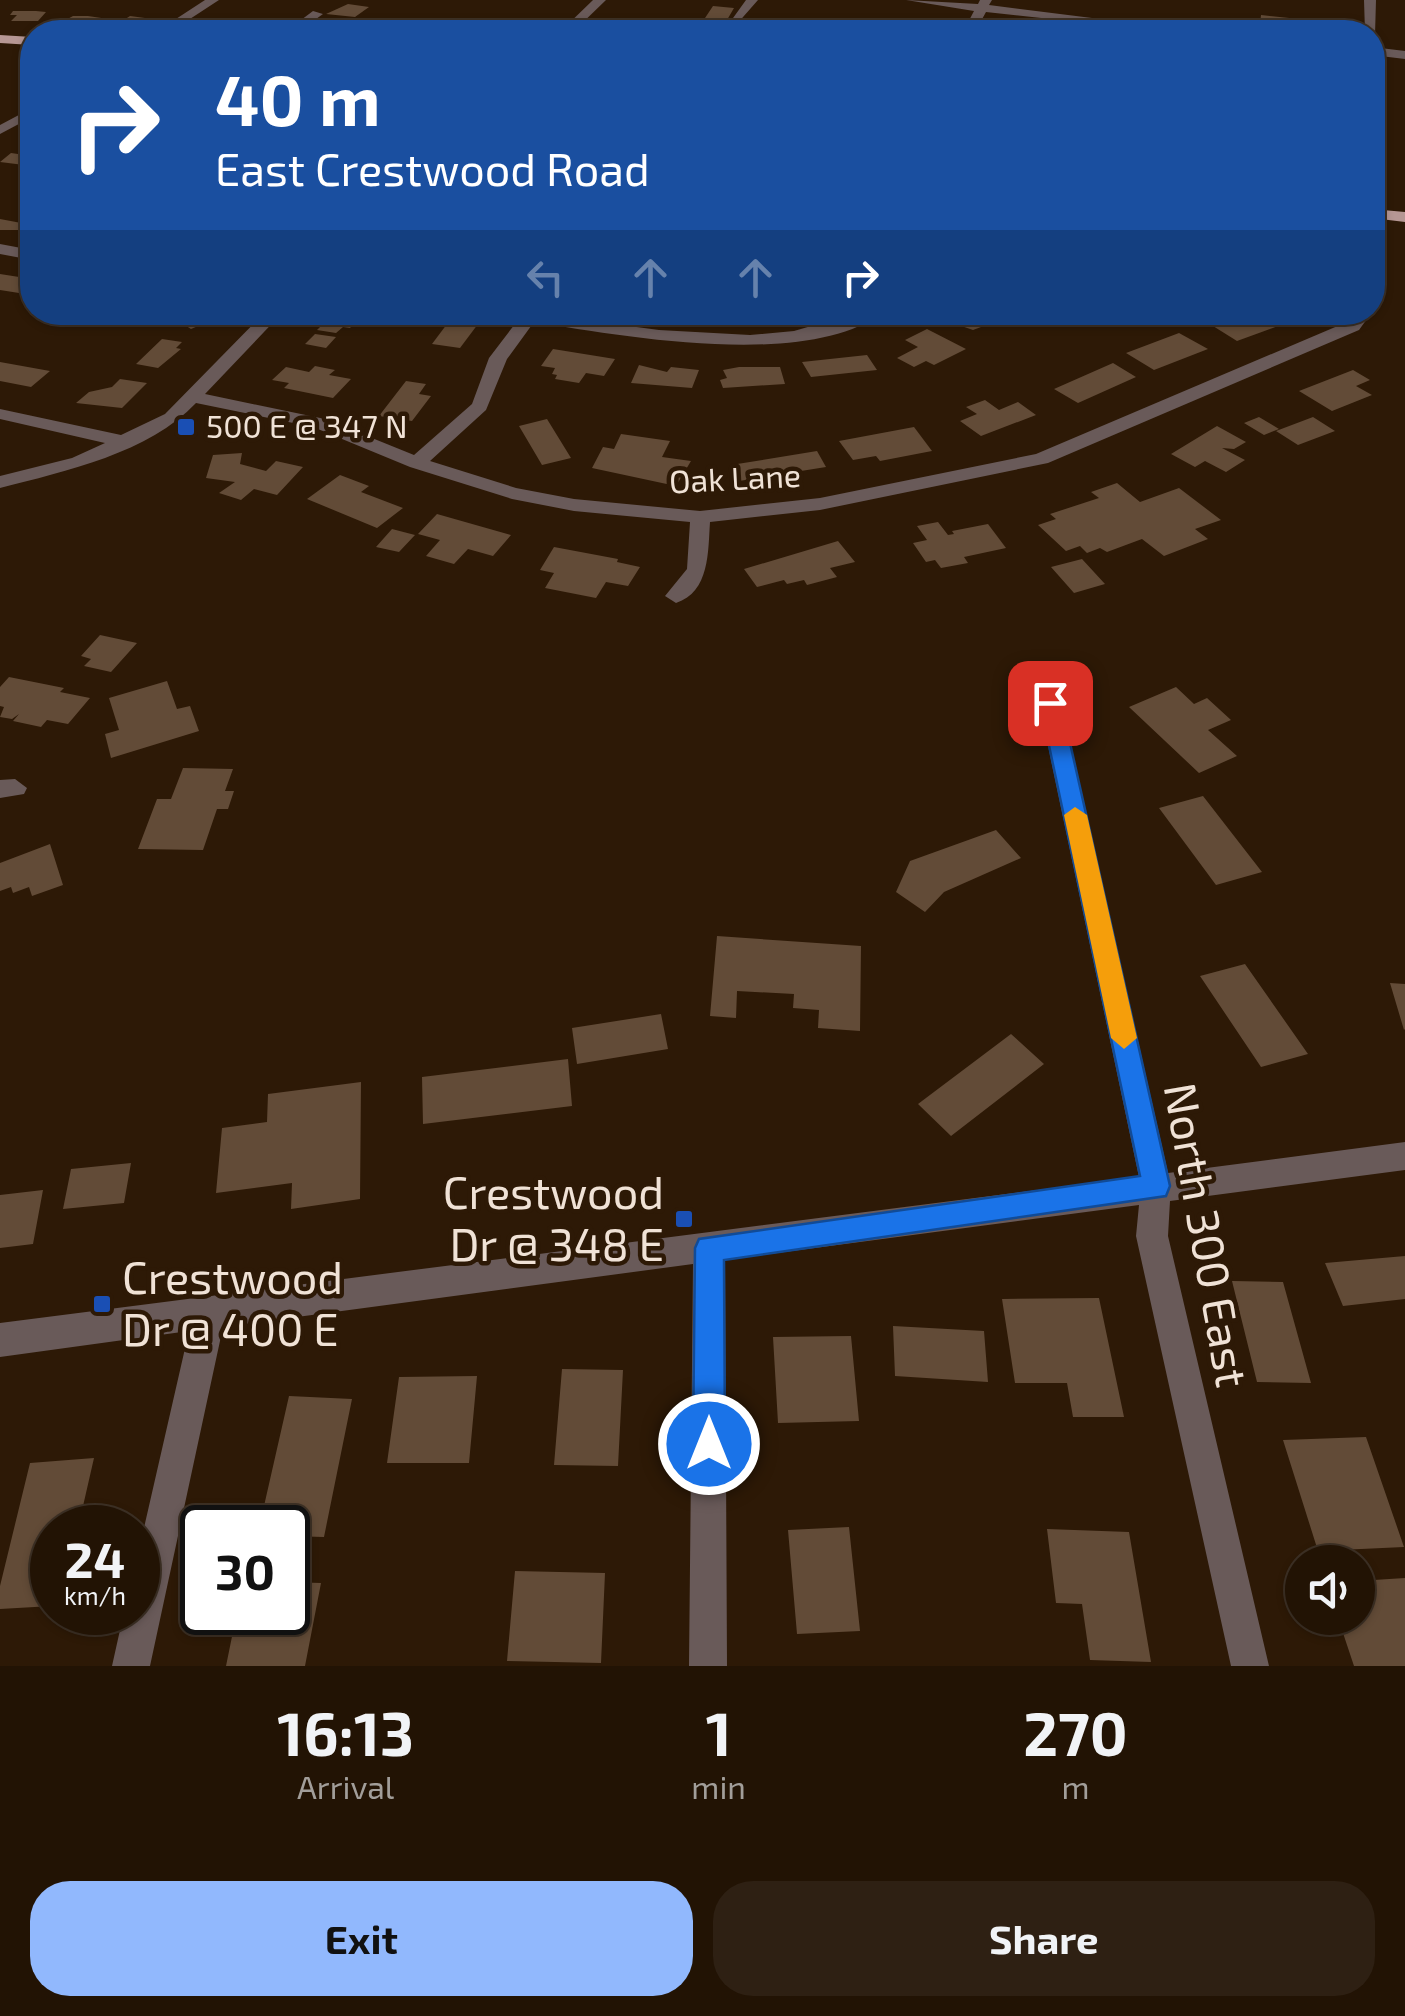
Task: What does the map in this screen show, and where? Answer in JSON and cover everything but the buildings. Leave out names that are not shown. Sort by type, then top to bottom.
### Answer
[{"type":"street","points":[[181,20],[213,0]]},
{"type":"street","points":[[579,20],[600,0]]},
{"type":"street","points":[[734,20],[752,0]]},
{"type":"street","points":[[912,0],[984,4],[1106,20]]},
{"type":"street","points":[[308,20],[316,14]]},
{"type":"street","points":[[0,482],[79,462],[172,418],[262,325]]},
{"type":"street","points":[[417,462],[480,406],[498,358],[523,325]]},
{"type":"street","points":[[594,325],[651,335],[738,340],[850,325]]},
{"type":"street","name":"Oak Lane","points":[[192,397],[318,424],[512,493],[574,505],[700,518],[820,504],[1041,459],[1354,325]]},
{"type":"street","points":[[0,414],[127,442]]},
{"type":"street","points":[[676,596],[697,570],[700,518]]},
{"type":"street","name":"North 300 East","points":[[1050,703],[1156,1186],[1152,1236],[1250,1666]]},
{"type":"street","points":[[0,1340],[1405,1156]]},
{"type":"street","points":[[708,1666],[709,1248]]},
{"type":"street","points":[[131,1666],[208,1314]]},
{"type":"slow traffic","points":[[1075,815],[1124,1038]]},
{"type":"place","name":"500 E @ 347 N","points":[[186,427]]},
{"type":"place","name":"Crestwood Dr @ 348 E","points":[[684,1219]]},
{"type":"place","name":"Crestwood Dr @ 400 E","points":[[102,1304]]},
{"type":"route","points":[[709,1444],[709,1248],[1156,1186],[1050,703]]}]
